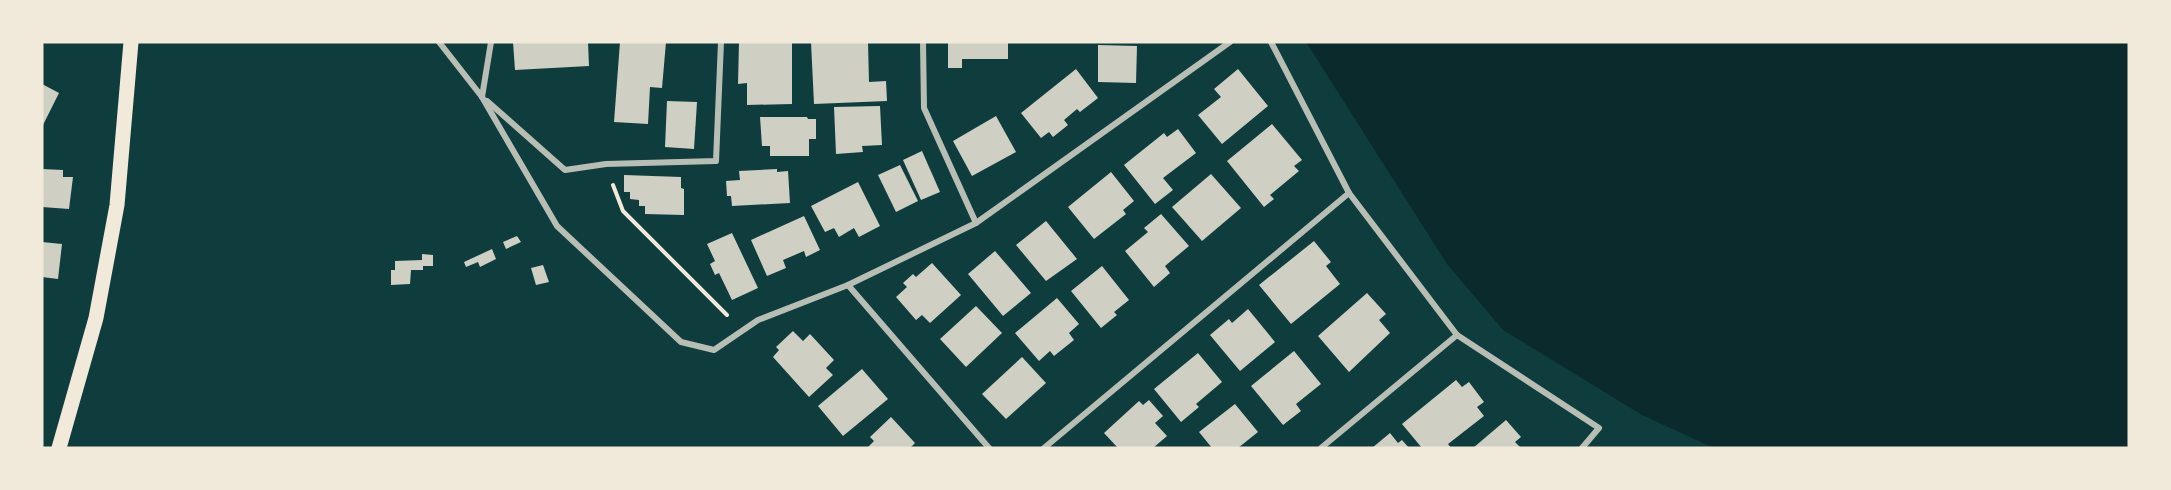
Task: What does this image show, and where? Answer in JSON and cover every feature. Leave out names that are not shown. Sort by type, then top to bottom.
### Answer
[{"type":"main road","points":[[59,448],[96,318],[117,205],[131,42]]},
{"type":"street","points":[[439,42],[482,97],[556,226],[681,342],[714,350],[758,321],[848,285],[976,223],[1230,42]]},
{"type":"street","points":[[482,97],[491,42]]},
{"type":"street","points":[[482,97],[565,170],[606,164],[716,161],[721,42]]},
{"type":"street","points":[[923,42],[924,108],[976,223]]},
{"type":"street","points":[[1271,42],[1348,193],[1457,335],[1599,428],[1582,448]]},
{"type":"street","points":[[1044,448],[1348,193]]},
{"type":"street","points":[[848,285],[989,448]]},
{"type":"street","points":[[1321,448],[1457,335]]},
{"type":"path","points":[[606,164],[622,211],[743,331]]},
{"type":"water","points":[[1306,42],[2129,42],[2129,448],[1714,448],[1642,415],[1503,330],[1447,264]]},
{"type":"building","points":[[513,42],[588,42],[589,66],[515,70]]},
{"type":"building","points":[[620,42],[666,42],[662,88],[650,87],[648,124],[614,122]]},
{"type":"building","points":[[739,42],[792,42],[792,104],[747,105],[747,83],[738,84]]},
{"type":"building","points":[[811,42],[868,42],[869,82],[886,81],[887,101],[814,104]]},
{"type":"building","points":[[948,42],[1008,42],[1008,59],[962,59],[962,68],[948,68]]},
{"type":"building","points":[[1098,45],[1137,46],[1136,83],[1098,82]]},
{"type":"building","points":[[1076,69],[1098,98],[1080,112],[1077,109],[1064,120],[1068,125],[1053,137],[1049,132],[1041,138],[1021,113]]},
{"type":"building","points":[[1238,69],[1268,106],[1222,144],[1198,115],[1221,97],[1214,89]]},
{"type":"building","points":[[42,84],[59,93],[42,127]]},
{"type":"building","points":[[667,101],[697,102],[694,149],[665,147]]},
{"type":"building","points":[[880,106],[882,145],[862,146],[863,152],[836,154],[834,107]]},
{"type":"building","points":[[996,116],[1016,152],[972,176],[953,141]]},
{"type":"building","points":[[760,117],[816,119],[816,139],[809,139],[809,156],[770,156],[770,146],[762,146]]},
{"type":"building","points":[[1272,124],[1302,160],[1294,166],[1299,171],[1270,195],[1274,199],[1264,207],[1227,161]]},
{"type":"building","points":[[1178,129],[1196,153],[1163,178],[1173,190],[1155,204],[1124,165],[1164,133],[1167,137]]},
{"type":"building","points":[[922,151],[940,192],[921,200],[903,160]]},
{"type":"building","points":[[900,165],[918,201],[896,212],[878,175]]},
{"type":"building","points":[[42,169],[63,170],[63,177],[73,177],[69,209],[42,207]]},
{"type":"building","points":[[777,169],[777,172],[788,171],[790,203],[732,206],[731,196],[727,196],[726,181],[740,180],[739,171]]},
{"type":"building","points":[[1111,172],[1134,201],[1123,210],[1126,214],[1094,239],[1068,207]]},
{"type":"building","points":[[1211,174],[1241,208],[1202,241],[1172,207]]},
{"type":"building","points":[[624,175],[681,177],[681,188],[684,189],[684,215],[645,214],[645,206],[639,206],[639,200],[630,199],[630,192],[624,192]]},
{"type":"building","points":[[858,182],[880,226],[859,237],[854,228],[839,237],[834,228],[825,232],[811,206]]},
{"type":"building","points":[[1161,214],[1189,246],[1165,266],[1170,273],[1154,287],[1125,251],[1148,232],[1144,228]]},
{"type":"building","points":[[804,216],[820,250],[806,257],[804,251],[783,260],[786,268],[767,276],[751,240]]},
{"type":"building","points":[[1046,221],[1077,259],[1046,281],[1016,245]]},
{"type":"building","points":[[732,233],[758,288],[732,300],[719,273],[715,275],[710,264],[715,261],[707,244]]},
{"type":"building","points":[[517,236],[521,242],[506,249],[503,242]]},
{"type":"building","points":[[1314,241],[1331,262],[1326,266],[1340,284],[1291,324],[1259,285]]},
{"type":"building","points":[[42,242],[62,244],[58,279],[42,277]]},
{"type":"building","points":[[492,249],[496,259],[480,267],[478,262],[466,267],[464,262]]},
{"type":"building","points":[[995,251],[1031,293],[1003,316],[968,274]]},
{"type":"building","points":[[422,254],[433,255],[433,266],[423,266],[423,270],[411,270],[410,284],[391,285],[391,270],[395,270],[395,261],[422,260]]},
{"type":"building","points":[[932,263],[961,295],[930,323],[922,315],[916,320],[896,297],[907,287],[903,283],[913,274],[916,277]]},
{"type":"building","points":[[543,265],[549,282],[536,285],[531,268]]},
{"type":"building","points":[[1102,266],[1129,300],[1114,312],[1117,315],[1101,328],[1071,291]]},
{"type":"building","points":[[1367,293],[1386,314],[1379,320],[1390,333],[1349,372],[1318,336]]},
{"type":"building","points":[[1057,298],[1079,324],[1069,333],[1074,340],[1054,356],[1050,351],[1039,361],[1015,333]]},
{"type":"building","points":[[976,306],[1002,333],[966,367],[940,339]]},
{"type":"building","points":[[1248,309],[1275,342],[1240,371],[1210,335],[1229,319],[1232,323]]},
{"type":"building","points":[[793,331],[803,341],[810,334],[834,360],[826,368],[833,375],[809,397],[773,357],[779,350],[776,347]]},
{"type":"building","points":[[1294,351],[1321,384],[1296,404],[1301,411],[1283,425],[1251,386]]},
{"type":"building","points":[[1198,353],[1222,382],[1196,404],[1199,407],[1181,422],[1154,389]]},
{"type":"building","points":[[1022,357],[1046,383],[1006,419],[982,394]]},
{"type":"building","points":[[862,369],[888,399],[843,436],[818,406]]},
{"type":"building","points":[[1456,380],[1462,387],[1469,382],[1484,402],[1477,407],[1484,416],[1448,444],[1451,448],[1422,448],[1402,424]]},
{"type":"building","points":[[1149,400],[1163,416],[1155,423],[1167,436],[1153,448],[1118,448],[1104,433],[1139,401],[1143,405]]},
{"type":"building","points":[[1235,404],[1258,432],[1238,448],[1212,448],[1199,432]]},
{"type":"building","points":[[891,417],[915,443],[910,448],[867,448],[874,441],[870,437]]},
{"type":"building","points":[[1506,420],[1521,437],[1515,442],[1521,448],[1473,448]]},
{"type":"building","points":[[1390,433],[1398,443],[1402,440],[1409,448],[1372,448]]}]
